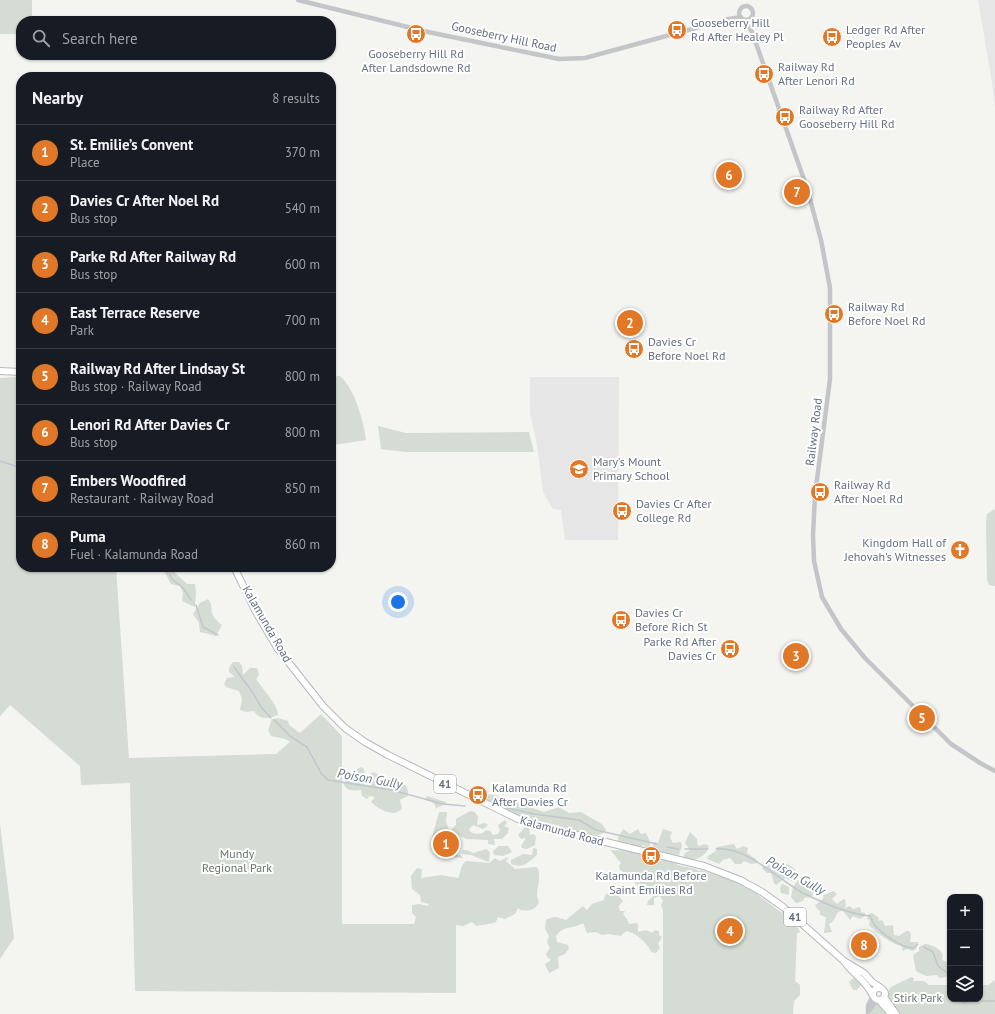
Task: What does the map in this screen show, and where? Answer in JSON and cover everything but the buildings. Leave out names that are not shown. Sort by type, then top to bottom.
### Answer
[{"type":"main road","points":[[0,371],[16,372]]},
{"type":"main road","name":"Kalamunda Road","points":[[236,572],[256,612],[288,663],[336,720],[365,742],[498,811],[524,822],[704,866],[734,877],[772,898],[844,961],[864,973],[869,980],[881,988]]},
{"type":"main road","name":"Kalamunda Road","points":[[844,961],[891,1014]]},
{"type":"main road","points":[[877,997],[875,989],[881,988]]},
{"type":"main road","name":"41","points":[[877,997],[885,992],[881,988]]},
{"type":"main road","name":"Kalamunda Road","points":[[877,997],[896,1014]]},
{"type":"street","name":"Gooseberry Hill Road","points":[[298,0],[428,32],[560,59],[585,58],[729,19],[742,18]]},
{"type":"street","points":[[746,6],[751,8],[753,13],[750,18],[742,18],[740,10],[746,6]]},
{"type":"street","name":"Gooseberry Hill Road","points":[[729,19],[740,10]]},
{"type":"street","name":"Railway Road","points":[[742,18],[752,32]]},
{"type":"street","name":"Railway Road","points":[[750,18],[752,32],[807,188],[821,240],[830,288],[830,379],[816,495],[813,535],[814,561],[822,597],[841,629],[865,658],[951,744],[995,771]]},
{"type":"street","points":[[868,1013],[877,997]]},
{"type":"shaded area","points":[[978,0],[995,0],[995,107],[992,82]]},
{"type":"shaded area","name":"Mary’s Mount Primary School","points":[[530,377],[619,377],[618,540],[565,540],[561,510],[553,509],[543,492],[537,445],[530,413]]},
{"type":"green space","points":[[0,0],[32,0],[32,16],[16,16],[16,34],[0,34]]},
{"type":"green space","points":[[336,376],[340,376],[345,381],[354,396],[361,415],[366,440],[336,445]]},
{"type":"green space","name":"Mundy Regional Park","points":[[16,377],[16,572],[116,572],[129,758],[276,754],[290,742],[285,739],[271,736],[268,730],[272,719],[278,718],[288,721],[289,725],[300,733],[321,714],[342,736],[342,924],[414,924],[416,917],[412,913],[412,905],[419,904],[428,906],[429,904],[421,902],[420,895],[412,889],[411,876],[417,868],[422,869],[421,878],[441,875],[458,878],[461,867],[466,861],[489,863],[495,858],[500,861],[507,857],[508,858],[506,861],[515,869],[537,867],[539,881],[537,895],[539,902],[534,908],[530,910],[521,910],[518,908],[515,914],[505,919],[498,917],[494,923],[476,926],[472,922],[463,926],[456,925],[456,993],[135,991],[130,783],[81,785],[80,766],[10,705],[0,716],[0,378]]},
{"type":"green space","points":[[378,426],[406,433],[529,432],[534,452],[406,452],[381,449]]},
{"type":"green space","points":[[995,509],[995,586],[989,585],[987,580],[986,523],[987,514]]},
{"type":"green space","points":[[165,572],[174,572],[187,584],[195,584],[195,607],[182,601],[183,593],[180,586],[171,584]]},
{"type":"green space","points":[[208,599],[214,617],[222,625],[216,636],[200,632],[199,623],[193,614],[200,603]]},
{"type":"green space","points":[[233,662],[239,662],[242,666],[243,675],[250,668],[257,668],[259,675],[256,679],[273,702],[278,711],[278,715],[264,718],[258,716],[254,711],[246,712],[240,710],[242,699],[239,691],[226,687],[224,684],[227,678],[235,677],[229,672],[229,668]]},
{"type":"green space","points":[[361,767],[364,769],[366,782],[370,780],[370,774],[374,772],[390,782],[395,778],[399,781],[397,785],[402,784],[407,787],[408,796],[400,800],[402,808],[399,811],[395,813],[386,812],[371,802],[375,797],[370,796],[367,799],[362,796],[361,790],[350,790],[344,786],[343,783],[351,780],[357,775],[357,769]]},
{"type":"green space","points":[[484,794],[495,795],[544,812],[559,807],[569,813],[581,812],[602,824],[606,830],[604,833],[598,835],[589,834],[584,830],[569,832],[510,815],[478,799]]},
{"type":"green space","points":[[427,796],[446,802],[446,804],[436,808],[434,803],[425,800]]},
{"type":"green space","points":[[470,811],[475,812],[478,817],[477,825],[485,823],[488,825],[483,829],[473,825],[469,829],[471,832],[475,834],[483,833],[486,830],[490,831],[493,835],[498,834],[500,830],[498,825],[505,820],[507,823],[504,826],[509,828],[508,833],[502,839],[494,839],[495,845],[488,844],[488,840],[467,839],[459,836],[456,838],[450,831],[456,825],[456,819]]},
{"type":"green space","points":[[439,812],[447,812],[446,821],[449,830],[445,833],[448,836],[441,836],[437,839],[432,837]]},
{"type":"green space","points":[[0,824],[14,938],[0,959]]},
{"type":"green space","points":[[525,827],[529,827],[530,835],[534,834],[536,837],[535,845],[527,849],[522,848],[521,846],[526,838],[521,839],[518,835]]},
{"type":"green space","points":[[623,829],[630,834],[638,829],[641,834],[646,833],[650,842],[650,847],[647,848],[643,845],[639,849],[632,847],[630,843],[624,846],[618,843],[618,838]]},
{"type":"green space","points":[[663,829],[672,832],[670,837],[673,843],[681,842],[682,846],[679,855],[653,851],[653,842],[658,843]]},
{"type":"green space","points":[[690,832],[697,839],[697,844],[699,846],[705,844],[709,846],[702,856],[696,859],[688,859],[684,857],[684,854],[690,850],[685,843]]},
{"type":"green space","points":[[734,844],[737,849],[743,846],[748,848],[747,853],[756,859],[758,863],[751,864],[744,861],[741,864],[735,864],[730,858],[723,860],[719,864],[707,859],[708,856],[717,850],[717,847]]},
{"type":"green space","points":[[499,846],[508,846],[512,852],[503,856],[494,855],[493,851]]},
{"type":"green space","points":[[533,848],[537,849],[537,855],[528,862],[519,866],[511,864],[511,860],[523,854],[532,855]]},
{"type":"green space","points":[[486,849],[490,852],[489,862],[471,855],[461,854],[463,850],[473,853]]},
{"type":"green space","points":[[610,850],[632,851],[661,861],[663,859],[677,861],[677,865],[699,871],[701,870],[732,880],[743,884],[745,888],[747,885],[758,892],[758,895],[782,913],[784,911],[788,916],[790,915],[799,923],[797,926],[800,932],[797,934],[795,981],[800,985],[800,995],[794,1001],[793,1014],[663,1014],[663,910],[661,905],[663,901],[660,896],[654,898],[654,905],[647,905],[648,901],[658,892],[641,888],[635,884],[633,880],[629,881],[631,877],[620,870],[619,866],[621,863]]},
{"type":"green space","points":[[441,854],[461,855],[463,858],[451,857],[444,859]]},
{"type":"green space","points":[[766,862],[769,863],[771,867],[785,863],[788,864],[794,868],[798,874],[797,879],[794,882],[785,878],[776,885],[771,873],[767,873],[762,868]]},
{"type":"green space","points":[[798,880],[803,880],[805,883],[812,884],[814,889],[812,897],[804,898],[803,901],[796,903],[791,897],[793,887]]},
{"type":"green space","points":[[782,884],[789,887],[789,895],[781,893],[780,888]]},
{"type":"green space","points":[[833,891],[837,894],[832,899],[837,904],[845,899],[846,905],[844,908],[850,906],[853,909],[859,907],[861,912],[865,913],[865,916],[860,919],[853,916],[850,920],[843,911],[840,911],[829,924],[832,932],[824,933],[826,917],[820,915],[820,911],[815,905],[823,899],[824,895]]},
{"type":"green space","points":[[611,892],[617,894],[623,901],[619,906],[620,911],[625,911],[623,914],[629,924],[638,924],[638,932],[645,930],[652,933],[655,930],[659,931],[659,935],[662,937],[658,944],[660,948],[656,953],[651,952],[641,939],[626,931],[621,936],[609,934],[602,935],[596,932],[587,933],[583,923],[566,928],[559,932],[556,936],[557,942],[568,945],[569,948],[565,954],[558,957],[559,968],[549,973],[545,964],[551,960],[546,954],[550,948],[547,942],[549,936],[545,929],[546,920],[551,917],[556,917],[566,920],[583,906],[587,910],[592,904],[604,900],[605,895]]},
{"type":"green space","points":[[872,913],[879,918],[878,921],[882,920],[885,926],[893,925],[894,935],[899,936],[906,931],[909,931],[911,935],[910,942],[918,942],[916,949],[913,951],[907,949],[903,951],[901,946],[875,931],[869,925],[870,920],[867,919],[869,914]]},
{"type":"green space","points":[[927,944],[938,949],[942,953],[942,960],[947,962],[947,976],[940,978],[937,975],[926,976],[916,971],[913,955],[919,951],[919,947]]},
{"type":"green space","points":[[857,975],[862,984],[857,990],[853,990],[849,982]]},
{"type":"green space","name":"Stirk Park","points":[[911,977],[914,978],[913,981],[924,981],[929,985],[947,985],[947,1002],[983,1002],[983,985],[988,985],[995,980],[995,1014],[896,1014],[885,996],[891,987]]},
{"type":"green space","points":[[878,1000],[887,1010],[886,1014],[870,1014],[871,1002],[876,1002]]},
{"type":"waterway","name":"Poison Gully","points":[[0,461],[16,466]]},
{"type":"waterway","points":[[170,575],[172,579],[184,589],[191,600]]},
{"type":"waterway","name":"Poison Gully","points":[[196,605],[203,627],[218,635]]},
{"type":"waterway","name":"Poison Gully","points":[[234,667],[253,693],[261,707],[271,718]]},
{"type":"waterway","name":"Poison Gully","points":[[274,720],[290,736],[307,747],[321,773],[328,780],[392,790],[443,804],[465,806]]},
{"type":"waterway","name":"Poison Gully","points":[[498,806],[534,814],[579,820],[596,830],[657,844]]},
{"type":"waterway","points":[[667,847],[678,849]]},
{"type":"waterway","name":"Poison Gully","points":[[685,849],[708,849]]},
{"type":"waterway","name":"Poison Gully","points":[[716,849],[728,849],[750,858],[793,887],[819,901],[836,908],[870,916],[874,924],[882,932],[903,945],[913,948],[918,944]]},
{"type":"waterway","name":"Poison Gully","points":[[924,947],[933,952],[938,966],[947,973]]},
{"type":"waterway","points":[[983,1001],[995,1001]]},
{"type":"waterway","points":[[962,1002],[968,1002]]},
{"type":"place","name":"Gooseberry Hill Rd After Healey Pl","points":[[677,30]]},
{"type":"place","name":"Gooseberry Hill Rd After Landsdowne Rd","points":[[416,34]]},
{"type":"place","name":"Ledger Rd After Peoples Av","points":[[832,37]]},
{"type":"place","name":"Railway Rd After Lenori Rd","points":[[764,74]]},
{"type":"place","name":"Railway Rd After Gooseberry Hill Rd","points":[[785,117]]},
{"type":"place","name":"Lenori Rd After Davies Cr","points":[[729,175]]},
{"type":"place","name":"Embers Woodfired","points":[[797,192]]},
{"type":"place","name":"Railway Rd Before Noel Rd","points":[[834,314]]},
{"type":"place","name":"Davies Cr After Noel Rd","points":[[630,323]]},
{"type":"place","name":"Davies Cr Before Noel Rd","points":[[634,349]]},
{"type":"place","name":"Mary’s Mount Primary School","points":[[579,469]]},
{"type":"place","name":"Railway Rd After Noel Rd","points":[[820,492]]},
{"type":"place","name":"Davies Cr After College Rd","points":[[622,511]]},
{"type":"place","name":"Kingdom Hall of Jehovah's Witnesses","points":[[960,550]]},
{"type":"place","name":"Davies Cr Before Rich St","points":[[621,620]]},
{"type":"place","name":"Parke Rd After Davies Cr","points":[[730,649]]},
{"type":"place","name":"Parke Rd After Railway Rd","points":[[796,656]]},
{"type":"place","name":"Railway Rd After Lindsay St","points":[[922,718]]},
{"type":"place","name":"Kalamunda Rd After Davies Cr","points":[[478,795]]},
{"type":"place","name":"St. Emilie’s Convent","points":[[446,844]]},
{"type":"place","name":"Kalamunda Rd Before Saint Emilies Rd","points":[[651,856]]},
{"type":"place","name":"East Terrace Reserve","points":[[730,931]]},
{"type":"place","name":"Puma","points":[[864,945]]}]
